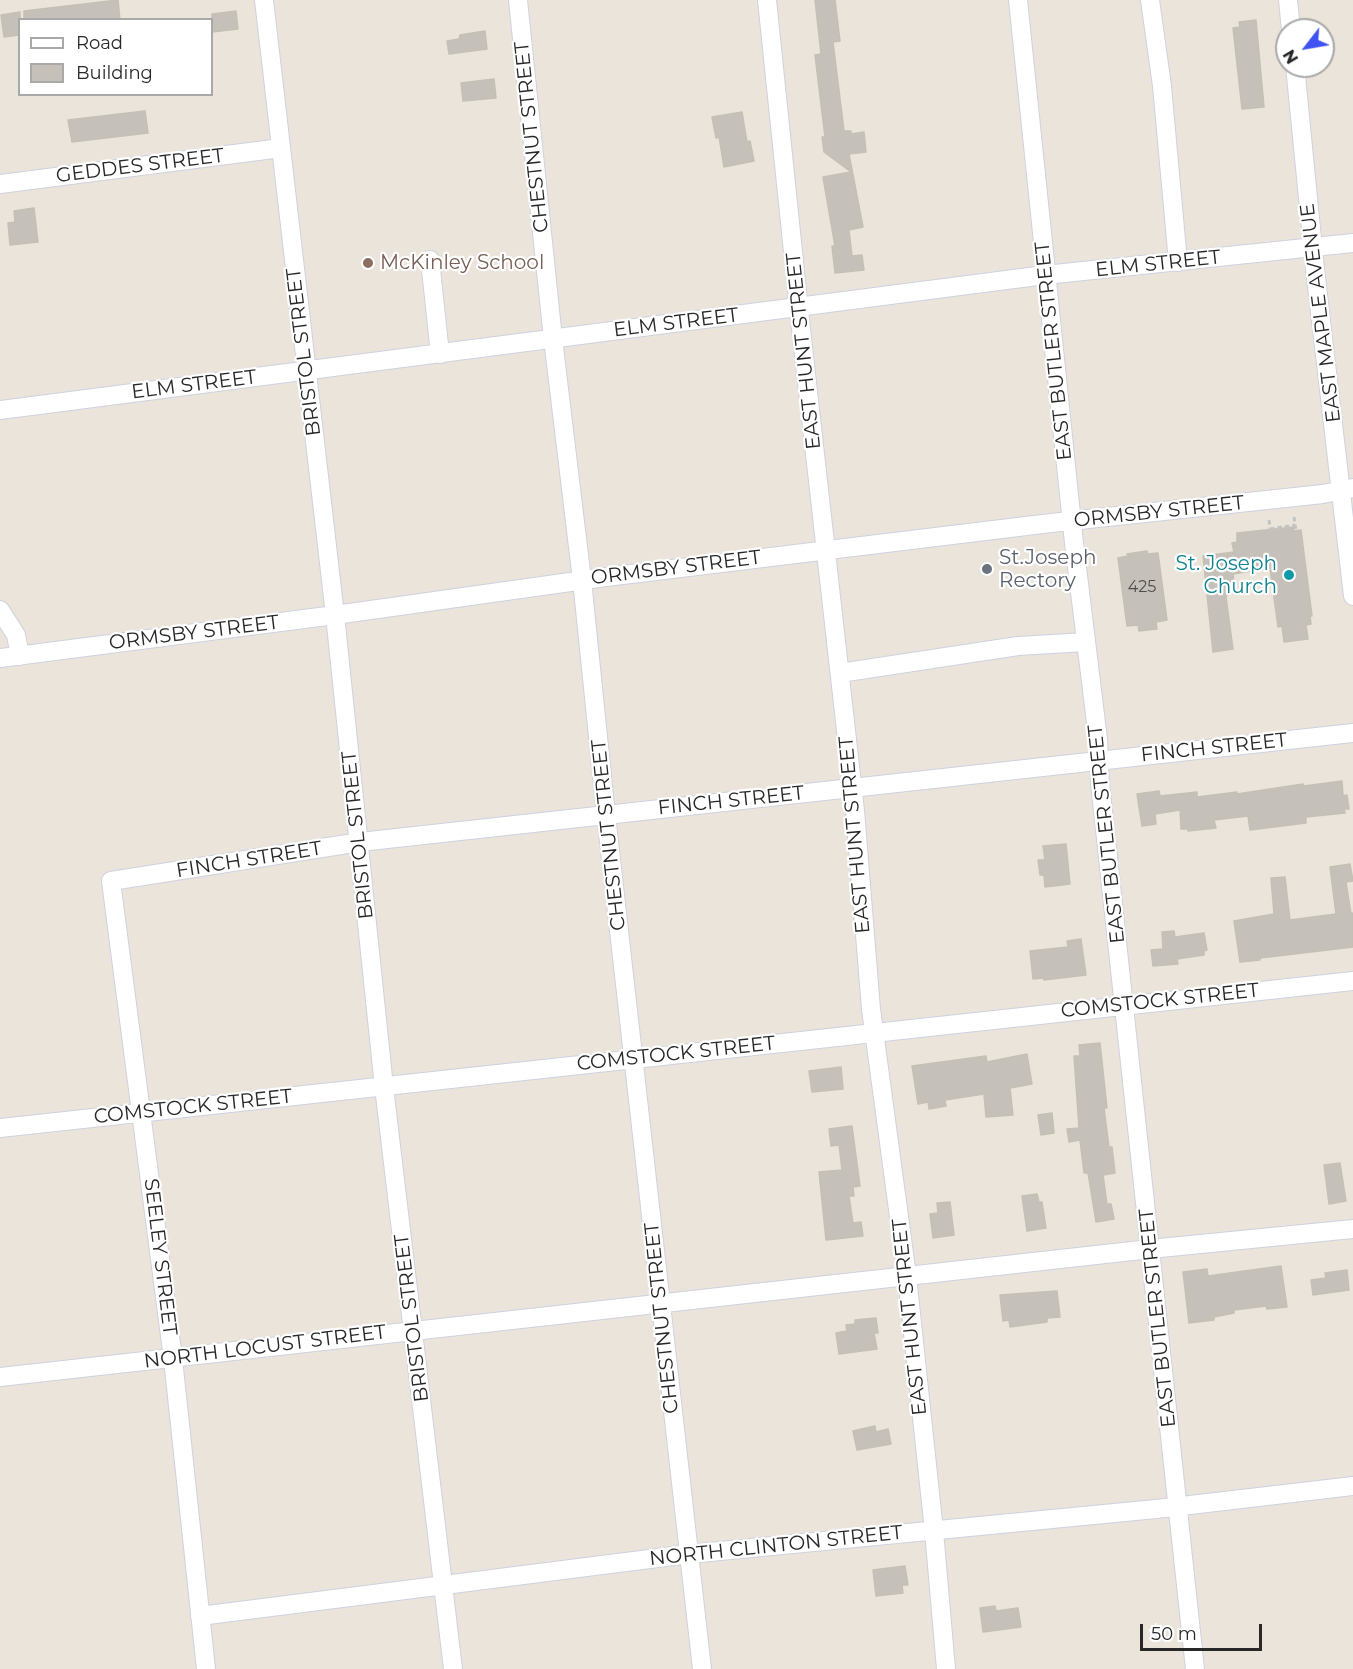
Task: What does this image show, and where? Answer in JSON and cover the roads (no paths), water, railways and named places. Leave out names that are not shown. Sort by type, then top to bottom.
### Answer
[{"type":"street","name":"BRISTOL STREET","points":[[264,0],[335,615],[384,1087],[453,1669]]},
{"type":"street","name":"CHESTNUT STREET","points":[[518,0],[606,815],[702,1669]]},
{"type":"street","name":"EAST HUNT STREET","points":[[767,0],[840,673],[874,1032],[908,1276],[946,1669]]},
{"type":"street","name":"EAST BUTLER STREET","points":[[1018,0],[1195,1669]]},
{"type":"street","points":[[1150,0],[1162,86],[1178,262]]},
{"type":"street","points":[[1288,0],[1290,18]]},
{"type":"street","name":"EAST MAPLE AVENUE","points":[[1295,78],[1314,248],[1347,490],[1353,596]]},
{"type":"street","name":"GEDDES STREET","points":[[0,184],[281,148]]},
{"type":"street","name":"ELM STREET","points":[[0,410],[1046,275],[1353,243]]},
{"type":"street","points":[[430,260],[440,354]]},
{"type":"street","name":"ORMSBY STREET","points":[[0,658],[335,615],[582,580],[1347,490]]},
{"type":"street","points":[[0,610],[16,635],[20,656]]},
{"type":"street","points":[[840,673],[1018,646],[1086,642]]},
{"type":"street","name":"FINCH STREET","points":[[111,881],[360,842],[1353,733]]},
{"type":"street","name":"SEELEY STREET","points":[[111,881],[173,1359],[206,1669]]},
{"type":"street","name":"COMSTOCK STREET","points":[[0,1128],[1353,981]]},
{"type":"street","name":"NORTH LOCUST STREET","points":[[0,1377],[1150,1249],[1353,1229]]},
{"type":"street","name":"NORTH CLINTON STREET","points":[[200,1616],[689,1554],[1179,1507],[1353,1486]]},
{"type":"place","name":"McKinley School","points":[[368,263]]},
{"type":"place","name":"St.Joseph Rectory","points":[[987,569]]},
{"type":"place","name":"St. Joseph Church","points":[[1289,575]]}]
